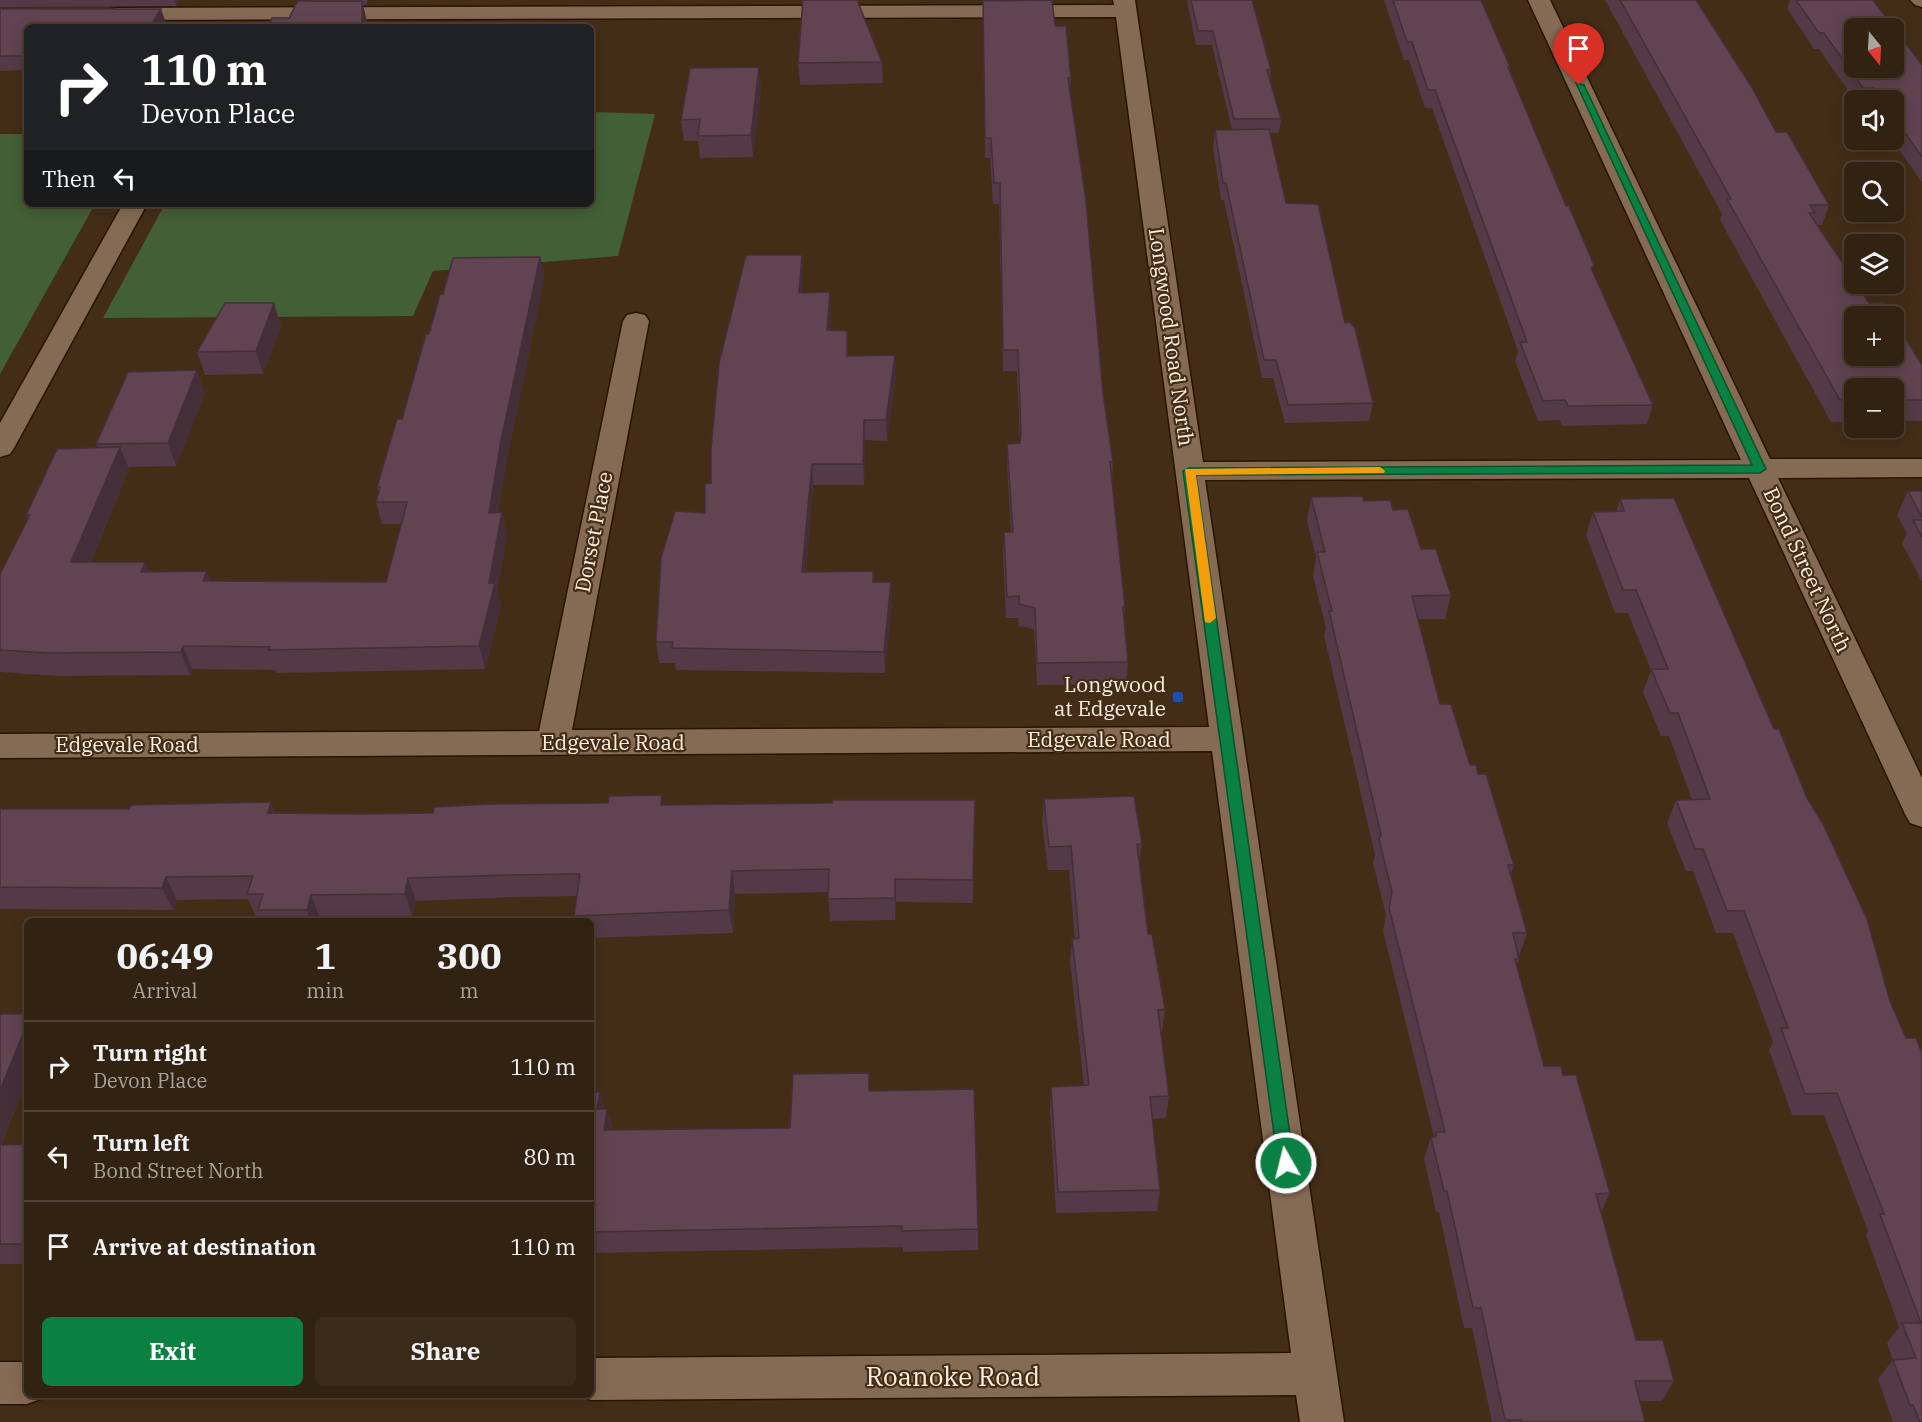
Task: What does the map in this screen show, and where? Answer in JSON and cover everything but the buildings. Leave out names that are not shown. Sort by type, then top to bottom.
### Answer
[{"type":"street","name":"Bond Street North","points":[[1539,0],[1922,814]]},
{"type":"street","points":[[103,14],[1124,5]]},
{"type":"street","name":"Longwood Road North","points":[[1124,5],[1322,1422]]},
{"type":"street","points":[[0,448],[133,207]]},
{"type":"street","name":"Dorset Place","points":[[552,743],[636,321]]},
{"type":"street","points":[[1189,471],[1922,468]]},
{"type":"street","name":"Edgevale Road","points":[[0,746],[1227,739]]},
{"type":"street","name":"Roanoke Road","points":[[594,1379],[1316,1374]]},
{"type":"street","points":[[0,1383],[24,1383]]},
{"type":"green space","points":[[594,112],[655,114],[618,256],[433,271],[413,316],[103,318],[163,207],[594,207]]},
{"type":"green space","points":[[0,134],[24,134],[24,207],[93,207],[0,374]]},
{"type":"slow traffic","points":[[1210,618],[1189,471],[1380,471]]},
{"type":"place","name":"Longwood at Edgevale","points":[[1178,697]]},
{"type":"route","points":[[1286,1163],[1189,471],[1760,469],[1579,85]]}]
